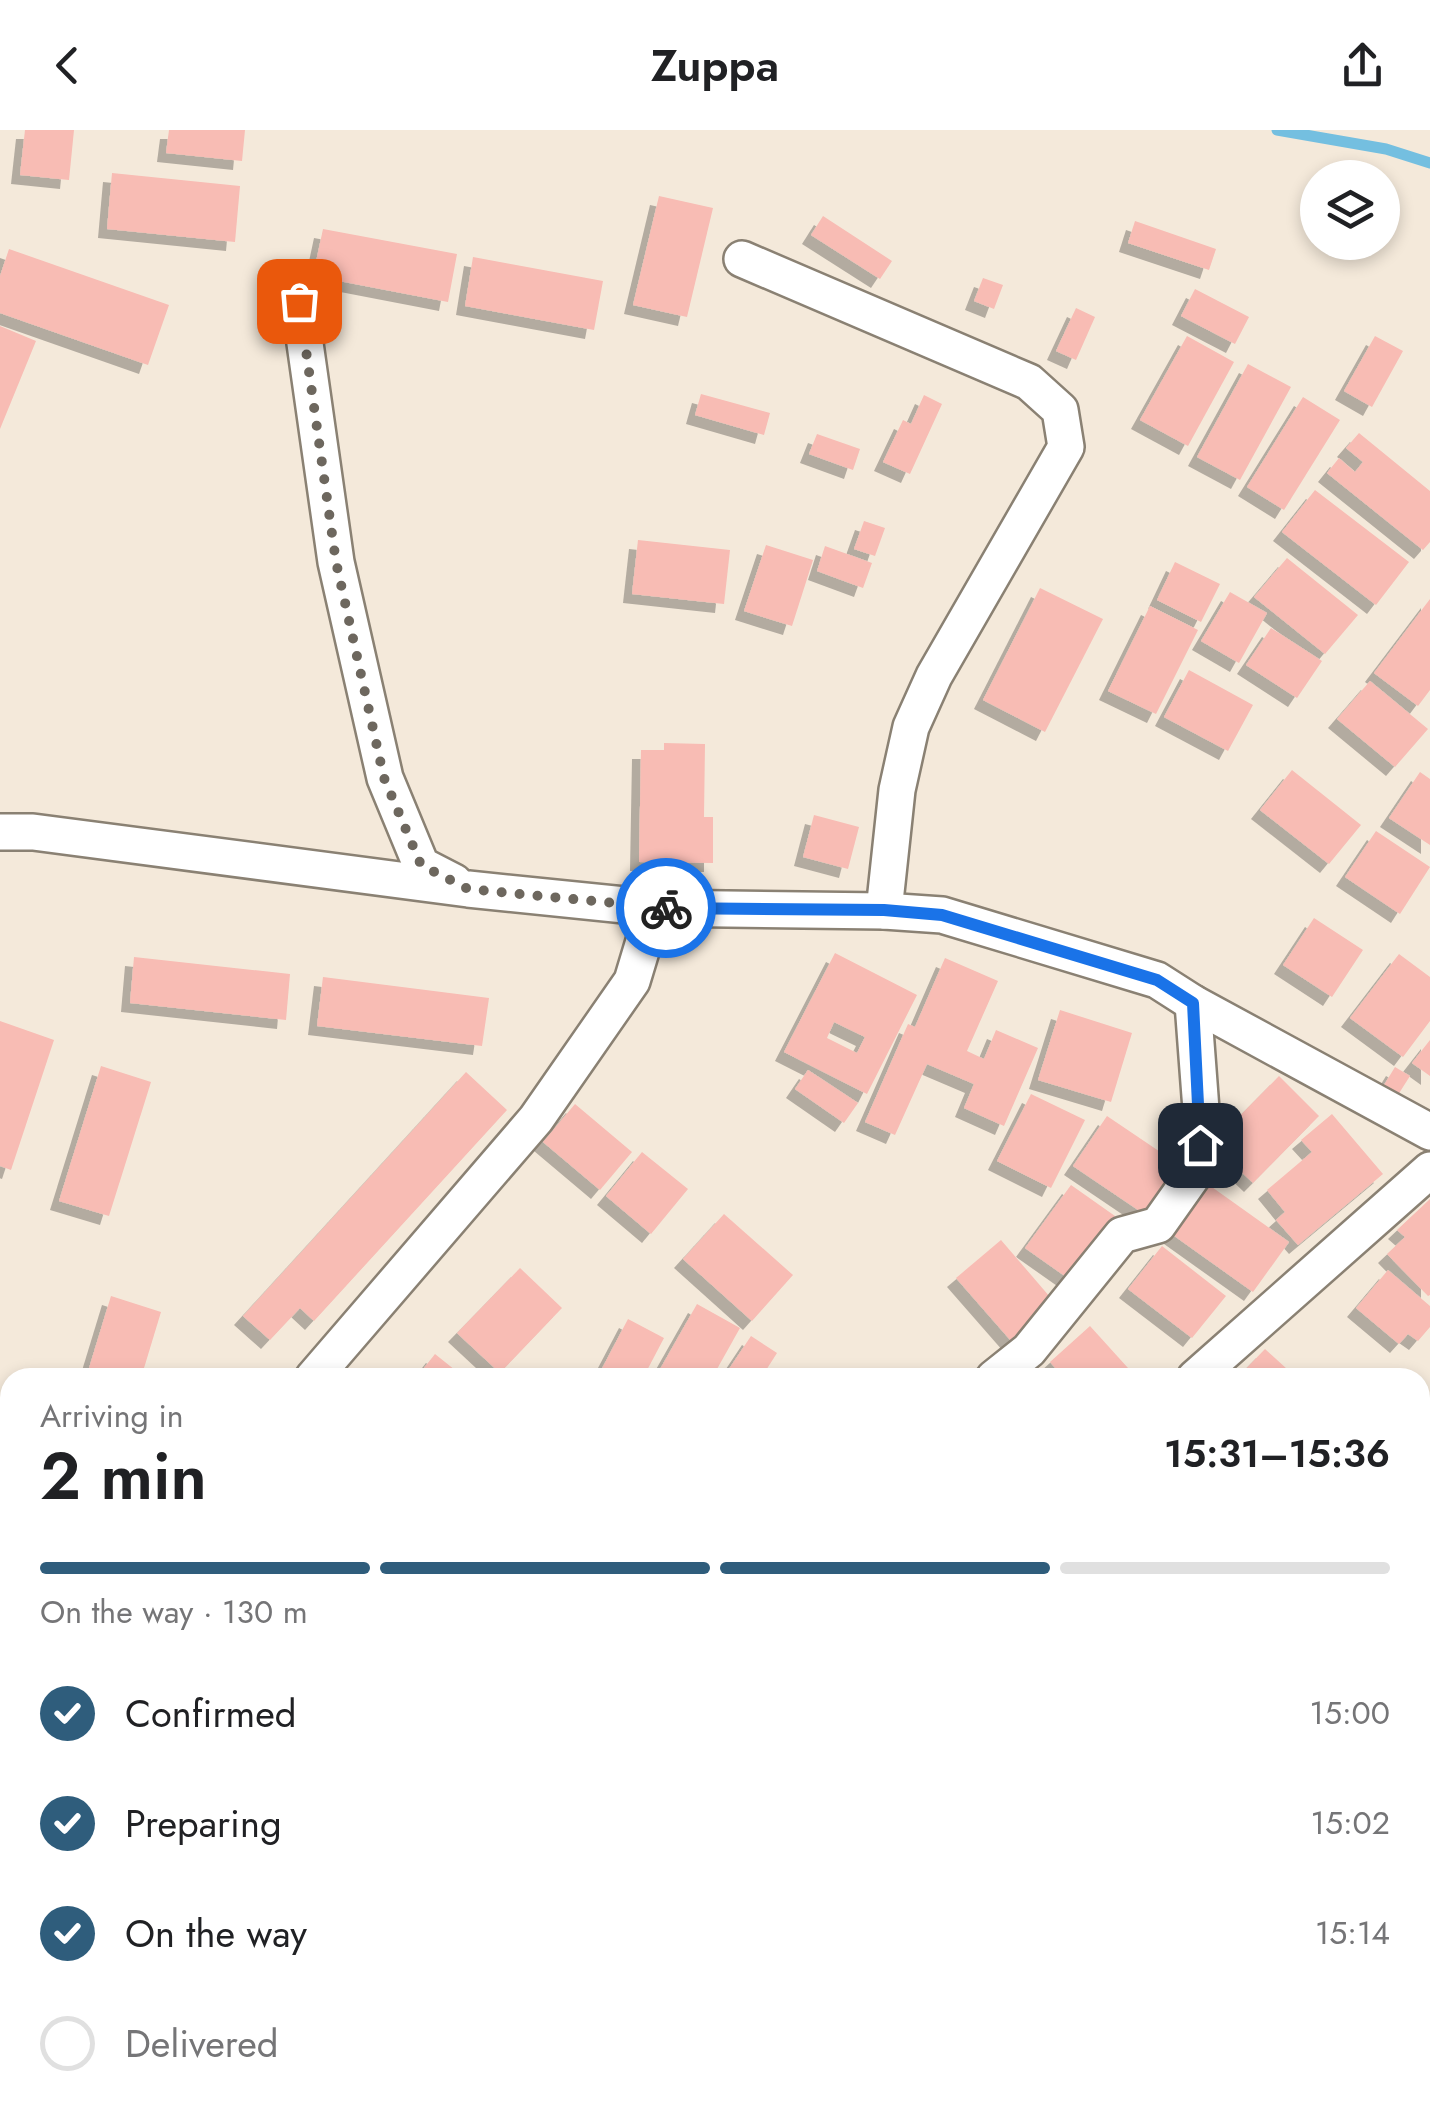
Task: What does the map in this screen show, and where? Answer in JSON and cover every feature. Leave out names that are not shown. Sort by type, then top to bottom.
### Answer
[{"type":"street","points":[[742,259],[1029,382],[1060,410],[1066,447],[934,676],[912,727],[897,790],[884,910]]},
{"type":"street","points":[[299,301],[336,562],[384,778],[421,865],[468,889]]},
{"type":"street","points":[[0,832],[32,832],[468,889],[654,908],[884,910],[942,915],[1157,980],[1430,1132]]},
{"type":"street","points":[[323,1368],[536,1119],[632,981],[654,908]]},
{"type":"street","points":[[1006,1368],[1029,1350],[1122,1235],[1158,1225],[1200,1167],[1202,1123],[1193,1003]]},
{"type":"street","points":[[1206,1368],[1430,1170]]},
{"type":"building","points":[[25,130],[74,130],[69,180],[20,175]]},
{"type":"building","points":[[169,130],[245,130],[242,161],[166,153]]},
{"type":"building","points":[[112,173],[240,186],[235,242],[107,229]]},
{"type":"building","points":[[659,196],[713,208],[687,317],[633,305]]},
{"type":"building","points":[[823,216],[892,261],[880,279],[811,235]]},
{"type":"building","points":[[1135,221],[1216,249],[1209,270],[1128,243]]},
{"type":"building","points":[[323,229],[457,254],[448,302],[313,276]]},
{"type":"building","points":[[9,249],[169,305],[148,365],[0,313],[0,276]]},
{"type":"building","points":[[473,257],[603,281],[594,330],[465,306]]},
{"type":"building","points":[[983,278],[1003,285],[994,309],[974,301]]},
{"type":"building","points":[[1195,289],[1249,317],[1235,344],[1181,316]]},
{"type":"building","points":[[1076,308],[1095,317],[1076,360],[1056,351]]},
{"type":"building","points":[[0,326],[36,341],[0,429]]},
{"type":"building","points":[[1187,336],[1234,362],[1188,446],[1140,420]]},
{"type":"building","points":[[1375,336],[1403,351],[1372,407],[1344,391]]},
{"type":"building","points":[[1248,364],[1291,387],[1240,480],[1197,457]]},
{"type":"building","points":[[701,394],[770,413],[764,435],[695,415]]},
{"type":"building","points":[[924,395],[942,404],[910,474],[883,462],[903,420],[911,424]]},
{"type":"building","points":[[1303,397],[1340,420],[1284,510],[1247,487]]},
{"type":"building","points":[[1359,433],[1430,491],[1430,542],[1423,550],[1327,473],[1339,458],[1355,472],[1363,462],[1346,448]]},
{"type":"building","points":[[817,434],[860,449],[853,470],[809,454]]},
{"type":"building","points":[[1315,490],[1409,562],[1376,605],[1282,532]]},
{"type":"building","points":[[864,521],[885,528],[875,556],[854,549]]},
{"type":"building","points":[[638,540],[730,550],[724,604],[632,594]]},
{"type":"building","points":[[766,545],[813,560],[792,626],[744,611]]},
{"type":"building","points":[[825,546],[872,563],[863,588],[817,571]]},
{"type":"building","points":[[1287,558],[1358,615],[1325,654],[1254,597]]},
{"type":"building","points":[[1175,562],[1220,584],[1201,622],[1157,600]]},
{"type":"building","points":[[1040,588],[1103,619],[1045,732],[983,700]]},
{"type":"building","points":[[1230,592],[1267,613],[1239,663],[1201,641]]},
{"type":"building","points":[[1430,599],[1430,690],[1418,706],[1374,673]]},
{"type":"building","points":[[1150,606],[1198,630],[1156,714],[1108,691]]},
{"type":"building","points":[[1271,628],[1322,661],[1297,698],[1246,665]]},
{"type":"building","points":[[1189,670],[1253,705],[1228,751],[1164,717]]},
{"type":"building","points":[[1370,681],[1428,729],[1395,767],[1337,719]]},
{"type":"building","points":[[664,743],[705,744],[704,817],[713,817],[713,863],[639,862],[641,750],[664,750]]},
{"type":"building","points":[[1292,770],[1361,825],[1329,864],[1260,810]]},
{"type":"building","points":[[1420,772],[1430,779],[1430,845],[1389,818]]},
{"type":"building","points":[[814,815],[859,827],[848,869],[803,857]]},
{"type":"building","points":[[1376,831],[1430,867],[1400,914],[1345,877]]},
{"type":"building","points":[[1314,918],[1363,950],[1332,997],[1283,965]]},
{"type":"building","points":[[835,953],[917,995],[867,1094],[784,1052]],"holes":[[[834,1022],[865,1037],[857,1053],[827,1038]]]},
{"type":"building","points":[[1399,954],[1430,977],[1430,1021],[1403,1057],[1350,1018]]},
{"type":"building","points":[[134,957],[290,974],[286,1020],[130,1003]]},
{"type":"building","points":[[945,958],[998,981],[967,1051],[984,1059],[996,1030],[1038,1048],[1004,1126],[964,1108],[974,1084],[927,1064],[895,1135],[865,1122],[908,1024],[915,1027]]},
{"type":"building","points":[[323,977],[489,998],[482,1046],[317,1026]]},
{"type":"building","points":[[1060,1010],[1132,1033],[1111,1102],[1038,1080]]},
{"type":"building","points":[[0,1021],[54,1040],[11,1170],[0,1166]]},
{"type":"building","points":[[1430,1040],[1430,1076],[1412,1063]]},
{"type":"building","points":[[101,1066],[151,1082],[109,1216],[59,1201]]},
{"type":"building","points":[[1395,1067],[1410,1076],[1396,1098],[1381,1090]]},
{"type":"building","points":[[808,1070],[858,1103],[844,1123],[795,1089]]},
{"type":"building","points":[[466,1072],[507,1110],[314,1321],[300,1308],[270,1340],[243,1316]]},
{"type":"building","points":[[1279,1076],[1319,1116],[1253,1183],[1212,1144]]},
{"type":"building","points":[[1031,1094],[1085,1120],[1051,1188],[997,1161]]},
{"type":"building","points":[[575,1104],[632,1152],[600,1190],[543,1142]]},
{"type":"building","points":[[1332,1114],[1383,1174],[1298,1245],[1276,1220],[1285,1212],[1267,1190],[1312,1152],[1301,1140]]},
{"type":"building","points":[[1107,1116],[1184,1168],[1150,1218],[1073,1166]]},
{"type":"building","points":[[642,1152],[688,1189],[651,1234],[606,1196]]},
{"type":"building","points":[[1202,1180],[1289,1242],[1253,1292],[1166,1230]]},
{"type":"building","points":[[1071,1185],[1115,1216],[1069,1279],[1025,1248]]},
{"type":"building","points":[[1430,1199],[1428,1296],[1387,1254],[1405,1237],[1397,1230]]},
{"type":"building","points":[[724,1214],[793,1275],[752,1321],[683,1259]]},
{"type":"building","points":[[1001,1240],[1056,1304],[1012,1342],[956,1278]]},
{"type":"building","points":[[1162,1246],[1226,1296],[1192,1338],[1128,1289]]},
{"type":"building","points":[[520,1268],[562,1308],[505,1368],[495,1368],[457,1333]]},
{"type":"building","points":[[1388,1270],[1430,1306],[1430,1327],[1418,1341],[1408,1334],[1399,1344],[1356,1308]]},
{"type":"building","points":[[111,1296],[161,1312],[144,1368],[89,1368]]},
{"type":"building","points":[[697,1304],[740,1328],[718,1368],[661,1368]]},
{"type":"building","points":[[628,1319],[664,1338],[648,1368],[602,1368]]},
{"type":"building","points":[[1090,1326],[1128,1368],[1055,1368],[1050,1362]]},
{"type":"building","points":[[751,1336],[777,1353],[767,1368],[730,1368]]},
{"type":"building","points":[[1265,1349],[1286,1368],[1247,1368]]},
{"type":"building","points":[[435,1354],[452,1368],[424,1368]]},
{"type":"waterway","points":[[1277,130],[1386,149],[1430,163]]},
{"type":"way so far","points":[[299,301],[336,562],[384,778],[421,865],[468,889],[666,908]]},
{"type":"route","points":[[666,908],[884,910],[942,915],[1157,980],[1193,1003],[1202,1123],[1200,1145]]}]
